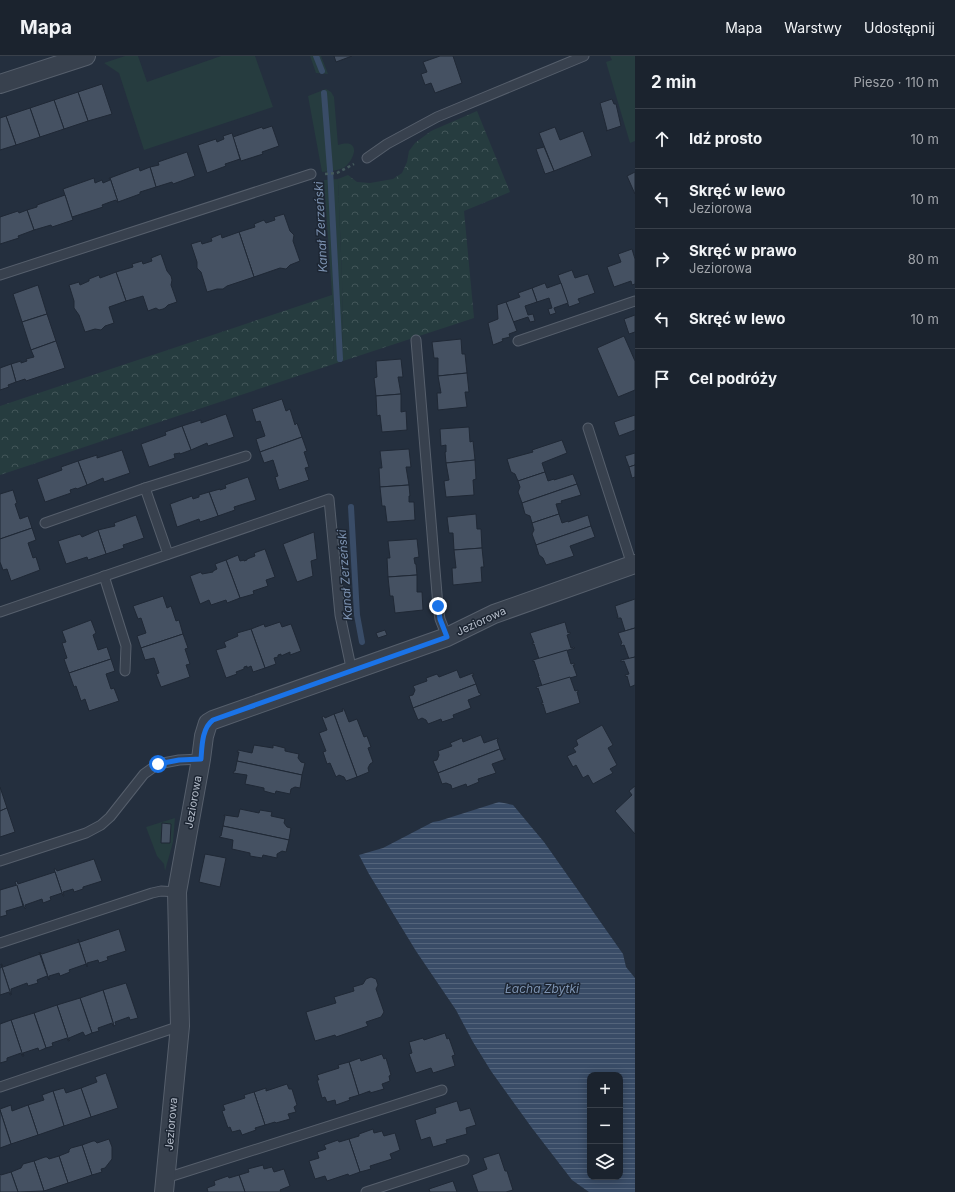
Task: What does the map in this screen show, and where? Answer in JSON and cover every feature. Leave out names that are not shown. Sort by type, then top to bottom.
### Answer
[{"type":"street","points":[[0,84],[86,56]]},
{"type":"street","name":"Jeziorowa","points":[[161,1187],[180,1026],[177,892],[204,736],[208,723],[447,637],[494,614],[634,565]]},
{"type":"lane","points":[[367,158],[388,144],[437,118],[584,56]]},
{"type":"lane","points":[[0,275],[311,174]]},
{"type":"lane","points":[[518,341],[635,301]]},
{"type":"lane","points":[[416,340],[438,606],[440,619],[447,637]]},
{"type":"lane","points":[[588,428],[634,565]]},
{"type":"lane","points":[[45,523],[145,488],[246,456]]},
{"type":"lane","points":[[145,488],[168,554]]},
{"type":"lane","points":[[0,612],[329,499],[340,615],[352,672]]},
{"type":"lane","points":[[104,576],[126,646],[126,671]]},
{"type":"lane","points":[[0,861],[86,833],[101,825],[110,817],[144,774],[158,764],[179,760],[201,759]]},
{"type":"lane","points":[[0,943],[152,893],[162,891],[177,892]]},
{"type":"lane","points":[[0,1087],[180,1026]]},
{"type":"lane","points":[[161,1187],[442,1090]]},
{"type":"lane","points":[[366,1192],[464,1160]]},
{"type":"path","points":[[323,175],[337,173]]},
{"type":"green space","points":[[125,56],[138,56],[147,82],[221,56],[255,56],[273,107],[144,150],[119,73],[104,63]]},
{"type":"green space","points":[[310,56],[321,56],[328,74],[316,73]]},
{"type":"green space","points":[[610,56],[635,56],[635,141],[630,143],[606,62],[612,60]]},
{"type":"green space","points":[[326,89],[331,92],[334,97],[338,145],[350,144],[353,146],[354,152],[350,161],[344,168],[322,172],[308,96]]},
{"type":"green space","points":[[477,111],[510,192],[464,211],[474,318],[343,361],[342,278],[338,179],[348,175],[357,182],[370,183],[393,179],[402,173],[407,162],[409,151],[415,143],[431,131]]},
{"type":"green space","points":[[338,179],[342,278],[343,361],[334,364],[332,295],[324,180]]},
{"type":"green space","points":[[332,295],[334,364],[0,475],[0,406]]},
{"type":"green space","points":[[175,818],[173,842],[165,871],[164,864],[157,856],[146,827]]},
{"type":"water","name":"Łacha Zbytki","points":[[499,802],[513,805],[544,842],[623,954],[626,967],[635,978],[635,1192],[589,1192],[572,1180],[491,1071],[456,1010],[416,951],[369,874],[359,855],[383,848],[433,822]]},
{"type":"building","points":[[334,56],[352,56],[336,62]]},
{"type":"building","points":[[440,56],[453,56],[462,83],[435,93],[431,83],[425,85],[421,74],[427,72],[423,62]]},
{"type":"building","points":[[102,84],[112,114],[88,121],[78,92]]},
{"type":"building","points":[[78,92],[88,121],[64,129],[54,100]]},
{"type":"building","points":[[612,99],[614,104],[616,104],[621,126],[606,131],[600,103]]},
{"type":"building","points":[[54,100],[64,129],[40,137],[30,108]]},
{"type":"building","points":[[30,108],[40,137],[16,145],[6,116]]},
{"type":"building","points":[[6,116],[16,145],[0,150],[0,118]]},
{"type":"building","points":[[272,126],[279,146],[262,152],[263,154],[241,161],[233,137],[262,127],[263,129]]},
{"type":"building","points":[[555,127],[560,140],[583,131],[592,156],[554,171],[539,133]]},
{"type":"building","points":[[232,133],[240,159],[225,164],[226,166],[207,173],[198,145],[216,139],[217,142],[224,139],[223,136]]},
{"type":"building","points":[[544,147],[554,171],[545,174],[536,149]]},
{"type":"building","points":[[187,152],[195,176],[173,184],[172,182],[156,187],[150,167],[159,165],[158,162]]},
{"type":"building","points":[[139,167],[140,171],[150,167],[156,187],[140,192],[140,194],[118,202],[110,178]]},
{"type":"building","points":[[635,172],[635,194],[627,176]]},
{"type":"building","points":[[94,178],[95,183],[102,180],[103,183],[110,180],[110,178],[118,202],[116,200],[102,205],[103,207],[72,217],[63,189]]},
{"type":"building","points":[[65,195],[73,220],[52,227],[51,225],[34,230],[27,210]]},
{"type":"building","points":[[27,210],[34,230],[18,236],[19,238],[0,244],[0,217],[18,211],[19,213]]},
{"type":"building","points":[[284,214],[290,231],[294,235],[293,241],[300,261],[290,265],[286,269],[280,268],[254,277],[239,232],[255,227],[254,224],[264,220],[266,223],[275,220],[274,217]]},
{"type":"building","points":[[239,232],[254,277],[227,286],[223,289],[207,292],[201,272],[197,268],[197,262],[191,244],[201,241],[202,244],[212,241],[211,238],[221,234],[222,238]]},
{"type":"building","points":[[632,249],[635,259],[635,284],[632,285],[631,281],[614,287],[607,267],[621,262],[618,254]]},
{"type":"building","points":[[161,254],[167,271],[171,276],[171,285],[177,302],[168,305],[163,309],[159,310],[156,308],[148,311],[143,296],[126,301],[116,272],[133,267],[132,264],[142,261],[143,264],[152,261],[151,258]]},
{"type":"building","points":[[572,270],[575,278],[588,274],[595,293],[578,299],[580,303],[569,307],[558,275]]},
{"type":"building","points":[[116,272],[126,301],[109,307],[114,323],[105,326],[101,330],[95,329],[85,332],[79,315],[74,308],[74,301],[69,285],[79,282],[80,285],[99,275],[100,278]]},
{"type":"building","points":[[545,283],[547,288],[561,283],[568,303],[554,308],[556,313],[550,315],[548,309],[552,308],[549,298],[537,302],[532,288]]},
{"type":"building","points":[[38,285],[47,314],[22,322],[13,294]]},
{"type":"building","points":[[532,288],[537,302],[525,306],[528,315],[533,314],[535,321],[530,322],[528,317],[513,322],[506,302],[520,297],[518,293]]},
{"type":"building","points":[[506,302],[517,331],[509,334],[510,337],[502,339],[503,341],[493,345],[488,323],[498,319],[497,305]]},
{"type":"building","points":[[47,314],[56,341],[31,350],[22,322]]},
{"type":"building","points":[[635,315],[635,332],[629,334],[624,319]]},
{"type":"building","points":[[624,336],[635,361],[635,390],[618,397],[597,348]]},
{"type":"building","points":[[461,339],[462,354],[465,354],[467,373],[438,376],[438,358],[434,358],[432,342]]},
{"type":"building","points":[[56,341],[65,368],[26,381],[25,379],[16,382],[11,364],[27,361],[26,359],[34,357],[31,350]]},
{"type":"building","points":[[401,359],[403,377],[398,377],[401,394],[376,396],[374,378],[377,377],[376,361]]},
{"type":"building","points":[[11,364],[16,382],[8,385],[9,387],[0,390],[0,368]]},
{"type":"building","points":[[467,373],[469,392],[465,392],[467,407],[438,410],[437,393],[441,393],[438,376]]},
{"type":"building","points":[[401,394],[401,412],[406,411],[407,430],[382,432],[380,415],[377,416],[376,396]]},
{"type":"building","points":[[282,399],[286,411],[290,409],[295,425],[297,423],[302,437],[260,452],[256,439],[265,436],[260,421],[256,422],[252,409]]},
{"type":"building","points":[[226,414],[234,437],[208,446],[207,443],[191,450],[182,426],[201,420],[201,423]]},
{"type":"building","points":[[635,415],[635,430],[619,436],[614,422]]},
{"type":"building","points":[[182,426],[191,450],[180,454],[174,454],[175,458],[149,467],[141,444],[166,435],[165,432]]},
{"type":"building","points":[[469,427],[470,442],[473,441],[475,460],[446,463],[446,445],[441,446],[440,429]]},
{"type":"building","points":[[302,437],[307,451],[304,452],[309,467],[305,468],[309,480],[279,490],[275,477],[278,476],[273,460],[264,463],[260,452]]},
{"type":"building","points":[[562,440],[567,453],[542,463],[545,472],[518,481],[515,474],[511,472],[507,459],[533,452],[532,450]]},
{"type":"building","points":[[409,449],[411,467],[406,467],[409,485],[380,487],[379,468],[382,468],[380,451]]},
{"type":"building","points":[[122,450],[130,473],[104,482],[103,478],[87,485],[78,461],[97,455],[97,458]]},
{"type":"building","points":[[635,453],[635,465],[629,467],[625,456]]},
{"type":"building","points":[[475,460],[476,479],[473,480],[474,495],[446,497],[444,481],[449,480],[446,463]]},
{"type":"building","points":[[78,461],[87,485],[70,490],[71,493],[45,502],[37,479],[62,470],[61,467]]},
{"type":"building","points":[[635,465],[635,477],[632,478],[629,467]]},
{"type":"building","points":[[545,472],[548,481],[573,474],[577,484],[522,503],[518,492],[520,487],[518,481]]},
{"type":"building","points":[[248,477],[256,500],[234,507],[235,510],[218,516],[209,492],[226,488],[225,485]]},
{"type":"building","points":[[577,484],[581,495],[556,504],[559,514],[532,523],[530,516],[525,514],[522,503]]},
{"type":"building","points":[[409,485],[409,502],[414,502],[415,520],[387,522],[385,506],[382,506],[380,487]]},
{"type":"building","points":[[13,490],[17,503],[15,504],[20,519],[28,516],[32,528],[0,539],[0,494]]},
{"type":"building","points":[[209,492],[218,516],[200,522],[199,519],[177,527],[170,504],[192,496],[193,499],[199,497],[199,495]]},
{"type":"building","points":[[476,514],[477,529],[481,529],[482,548],[454,550],[453,533],[449,533],[447,517]]},
{"type":"building","points":[[559,514],[562,523],[588,515],[591,526],[536,545],[532,534],[534,530],[532,523]]},
{"type":"building","points":[[136,515],[144,538],[123,545],[124,548],[106,554],[98,530],[115,526],[114,523]]},
{"type":"building","points":[[591,526],[595,537],[570,546],[574,556],[546,565],[543,558],[539,555],[536,545]]},
{"type":"building","points":[[32,528],[36,540],[28,543],[33,558],[36,557],[40,570],[11,581],[7,569],[3,570],[0,562],[0,539]]},
{"type":"building","points":[[98,530],[106,554],[88,560],[87,557],[66,564],[58,541],[80,534],[82,537]]},
{"type":"building","points":[[314,532],[317,559],[311,561],[313,576],[297,582],[283,544]]},
{"type":"building","points":[[417,539],[419,557],[414,558],[417,575],[388,577],[387,558],[390,558],[388,541]]},
{"type":"building","points":[[482,548],[484,567],[481,567],[482,582],[453,585],[452,568],[456,568],[454,550]]},
{"type":"building","points":[[265,549],[275,577],[266,580],[268,586],[253,591],[254,594],[240,598],[226,560],[238,555],[240,561],[244,561],[255,556],[254,553]]},
{"type":"building","points":[[226,560],[240,598],[227,603],[226,600],[211,605],[209,600],[200,604],[190,576],[201,572],[202,574],[213,572],[217,569],[215,564]]},
{"type":"building","points":[[417,575],[417,592],[422,592],[423,610],[395,613],[393,596],[390,596],[388,577]]},
{"type":"building","points":[[163,596],[167,608],[171,606],[176,621],[179,620],[183,634],[141,648],[137,636],[146,633],[141,618],[138,619],[133,606]]},
{"type":"building","points":[[635,599],[635,628],[625,631],[621,618],[617,618],[615,606]]},
{"type":"building","points":[[91,620],[96,633],[93,635],[98,650],[107,647],[111,659],[69,673],[64,659],[67,658],[62,643],[66,642],[62,631]]},
{"type":"building","points":[[280,622],[282,627],[291,624],[301,651],[290,655],[290,652],[281,656],[281,654],[278,655],[278,657],[274,658],[276,664],[265,668],[251,629],[264,624],[265,627]]},
{"type":"building","points":[[565,622],[568,633],[570,632],[570,634],[567,635],[571,648],[575,648],[539,659],[534,644],[533,645],[532,643],[534,643],[530,633]]},
{"type":"building","points":[[635,628],[635,657],[629,659],[624,645],[621,646],[622,643],[618,633]]},
{"type":"building","points":[[251,629],[265,668],[253,672],[251,666],[247,668],[247,666],[236,672],[237,674],[226,678],[216,650],[226,647],[224,642],[238,636],[237,633]]},
{"type":"building","points":[[385,630],[387,635],[378,638],[376,633]]},
{"type":"building","points":[[183,634],[188,648],[185,649],[190,664],[186,665],[190,677],[161,687],[156,674],[159,673],[154,658],[145,660],[141,648]]},
{"type":"building","points":[[567,650],[571,664],[574,663],[575,665],[573,665],[577,676],[542,686],[533,660]]},
{"type":"building","points":[[635,657],[635,685],[630,687],[627,676],[626,677],[625,675],[629,674],[624,661],[621,662],[621,660]]},
{"type":"building","points":[[111,659],[115,671],[106,674],[111,689],[114,688],[119,701],[89,711],[85,699],[81,701],[76,686],[74,687],[69,673]]},
{"type":"building","points":[[457,670],[460,678],[473,673],[474,675],[472,675],[476,684],[413,708],[409,696],[413,695],[415,690],[413,686],[427,681],[426,678],[437,674],[439,677]]},
{"type":"building","points":[[570,677],[575,691],[578,690],[577,692],[580,703],[546,714],[543,704],[542,705],[541,703],[543,703],[538,688],[537,689],[536,687]]},
{"type":"building","points":[[476,684],[481,695],[468,700],[471,708],[453,715],[454,718],[442,722],[441,719],[428,724],[426,720],[422,718],[418,720],[413,708]]},
{"type":"building","points":[[342,709],[344,709],[349,722],[357,719],[364,737],[367,736],[371,747],[368,748],[373,762],[368,768],[369,772],[357,777],[334,714],[343,711]]},
{"type":"building","points":[[334,714],[357,777],[346,781],[344,777],[339,775],[336,777],[330,763],[327,764],[323,752],[326,751],[319,733],[327,730],[322,717],[324,716],[325,718]]},
{"type":"building","points":[[602,725],[613,745],[608,748],[617,765],[610,769],[613,773],[593,784],[588,775],[583,778],[576,765],[573,767],[567,756],[576,752],[573,748],[578,745],[576,740]]},
{"type":"building","points":[[481,735],[484,743],[498,738],[497,740],[500,749],[438,773],[433,761],[437,760],[439,755],[438,751],[452,746],[450,743],[462,738],[463,742]]},
{"type":"building","points":[[254,745],[273,748],[273,745],[285,748],[285,751],[299,754],[298,758],[301,762],[305,763],[302,775],[237,761],[238,750],[252,753]]},
{"type":"building","points":[[500,749],[504,759],[506,759],[492,764],[496,773],[478,779],[479,782],[467,787],[466,784],[452,789],[451,785],[446,783],[442,784],[438,773]]},
{"type":"building","points":[[237,761],[302,775],[300,788],[295,787],[291,789],[290,794],[276,791],[275,794],[264,791],[264,788],[245,784],[247,775],[233,773],[235,771]]},
{"type":"building","points":[[635,786],[635,834],[615,811],[632,795],[629,791]]},
{"type":"building","points":[[0,787],[7,808],[0,811]]},
{"type":"building","points":[[7,808],[15,832],[0,837],[0,811]]},
{"type":"building","points":[[240,809],[259,813],[260,810],[272,812],[271,816],[285,819],[284,823],[287,827],[291,828],[289,840],[223,826],[224,815],[238,817]]},
{"type":"building","points":[[162,823],[171,824],[170,843],[161,843]]},
{"type":"building","points":[[223,826],[289,840],[286,852],[282,851],[277,854],[277,858],[263,855],[262,858],[250,856],[250,853],[232,849],[233,840],[219,837],[221,836]]},
{"type":"building","points":[[205,854],[226,858],[220,887],[199,882]]},
{"type":"building","points":[[94,859],[102,881],[83,887],[83,889],[74,892],[73,889],[63,892],[63,896],[54,869],[57,871]]},
{"type":"building","points":[[55,872],[62,893],[50,897],[51,900],[43,903],[42,899],[25,905],[25,909],[15,882],[17,881],[18,884]]},
{"type":"building","points":[[17,885],[23,906],[6,911],[7,915],[0,917],[0,890]]},
{"type":"building","points":[[119,929],[126,951],[107,957],[108,960],[99,963],[98,960],[87,963],[87,967],[78,939],[80,942]]},
{"type":"building","points":[[79,942],[87,967],[86,964],[69,970],[70,972],[60,976],[59,973],[49,976],[49,980],[40,952],[42,954]]},
{"type":"building","points":[[40,954],[49,980],[47,976],[37,980],[38,983],[28,986],[27,983],[11,989],[11,995],[1,964],[3,967]]},
{"type":"building","points":[[2,967],[11,995],[9,992],[0,995],[0,968]]},
{"type":"building","points":[[371,977],[376,979],[378,985],[376,989],[384,1012],[381,1017],[366,1022],[368,1026],[336,1037],[335,1035],[315,1041],[306,1012],[336,1003],[334,997],[354,991],[353,987],[363,984],[366,979]]},
{"type":"building","points":[[126,983],[138,1018],[130,1020],[129,1017],[115,1022],[116,1025],[114,1026],[103,990]]},
{"type":"building","points":[[103,990],[114,1026],[112,1023],[98,1028],[99,1031],[92,1033],[80,998]]},
{"type":"building","points":[[80,998],[92,1033],[85,1036],[83,1032],[69,1038],[69,1041],[57,1005]]},
{"type":"building","points":[[57,1005],[69,1041],[67,1038],[52,1043],[53,1046],[46,1048],[34,1013]]},
{"type":"building","points":[[34,1013],[46,1048],[39,1051],[38,1048],[23,1053],[23,1056],[11,1020]]},
{"type":"building","points":[[11,1020],[23,1056],[21,1053],[7,1058],[7,1061],[0,1063],[0,1024]]},
{"type":"building","points":[[445,1033],[447,1039],[449,1038],[455,1055],[452,1056],[455,1066],[433,1073],[431,1068],[416,1073],[409,1054],[412,1053],[409,1042],[423,1038],[424,1040]]},
{"type":"building","points":[[382,1054],[384,1059],[386,1058],[391,1075],[389,1076],[390,1081],[382,1084],[384,1089],[370,1093],[370,1091],[359,1095],[349,1062],[360,1058],[361,1061]]},
{"type":"building","points":[[349,1062],[359,1095],[349,1098],[350,1100],[336,1105],[335,1100],[327,1102],[325,1097],[322,1098],[317,1075],[339,1068],[338,1065]]},
{"type":"building","points":[[106,1073],[118,1108],[91,1117],[81,1088],[97,1082],[95,1077]]},
{"type":"building","points":[[287,1084],[289,1089],[292,1089],[297,1105],[294,1107],[296,1112],[288,1114],[290,1119],[265,1125],[254,1092],[266,1088],[266,1091]]},
{"type":"building","points":[[64,1088],[66,1093],[81,1088],[91,1117],[64,1126],[53,1091]]},
{"type":"building","points":[[53,1091],[64,1126],[38,1135],[28,1105],[44,1100],[42,1095]]},
{"type":"building","points":[[254,1092],[265,1125],[255,1128],[256,1130],[242,1135],[240,1130],[232,1132],[230,1127],[228,1128],[222,1111],[225,1110],[223,1105],[245,1098],[244,1095]]},
{"type":"building","points":[[457,1101],[460,1111],[470,1108],[476,1125],[466,1128],[467,1134],[446,1140],[447,1143],[433,1147],[430,1137],[421,1140],[415,1120],[436,1113],[435,1108]]},
{"type":"building","points":[[11,1105],[12,1111],[28,1105],[38,1135],[11,1144],[0,1109]]},
{"type":"building","points":[[0,1110],[11,1144],[0,1148]]},
{"type":"building","points":[[373,1129],[374,1133],[382,1131],[384,1136],[395,1133],[400,1150],[390,1154],[392,1159],[370,1166],[371,1169],[360,1172],[349,1139]]},
{"type":"building","points":[[109,1139],[112,1147],[112,1159],[105,1168],[101,1169],[102,1172],[92,1175],[82,1145],[93,1141],[97,1143]]},
{"type":"building","points":[[349,1139],[360,1172],[349,1176],[348,1174],[327,1181],[325,1176],[315,1179],[309,1161],[319,1158],[317,1152],[326,1149],[324,1145],[338,1140],[339,1142]]},
{"type":"building","points":[[82,1145],[92,1175],[68,1183],[59,1156],[69,1152],[71,1148]]},
{"type":"building","points":[[499,1153],[513,1190],[506,1192],[478,1192],[472,1175],[487,1169],[483,1158]]},
{"type":"building","points":[[59,1156],[68,1183],[44,1191],[34,1161],[45,1157],[49,1159]]},
{"type":"building","points":[[34,1161],[44,1191],[18,1192],[11,1172],[21,1168],[23,1164]]},
{"type":"building","points":[[263,1165],[264,1169],[272,1167],[274,1172],[284,1169],[290,1186],[280,1190],[281,1192],[245,1192],[239,1175],[249,1172],[248,1169]]},
{"type":"building","points":[[11,1172],[18,1192],[0,1192],[0,1174]]},
{"type":"building","points":[[239,1175],[245,1192],[208,1192],[207,1188],[215,1185],[214,1181],[228,1176],[229,1178]]},
{"type":"building","points":[[453,1181],[457,1192],[430,1192],[429,1189]]},
{"type":"waterway","name":"Kanał Zerzeński","points":[[316,56],[322,71]]},
{"type":"waterway","name":"Kanał Zerzeński","points":[[324,93],[330,169],[340,359]]},
{"type":"waterway","name":"Kanał Zerzeński","points":[[351,507],[357,615],[362,642]]},
{"type":"route","points":[[158,764],[168,761],[201,759],[206,728],[208,723],[213,720],[352,672],[447,637],[440,619],[438,606]]}]
